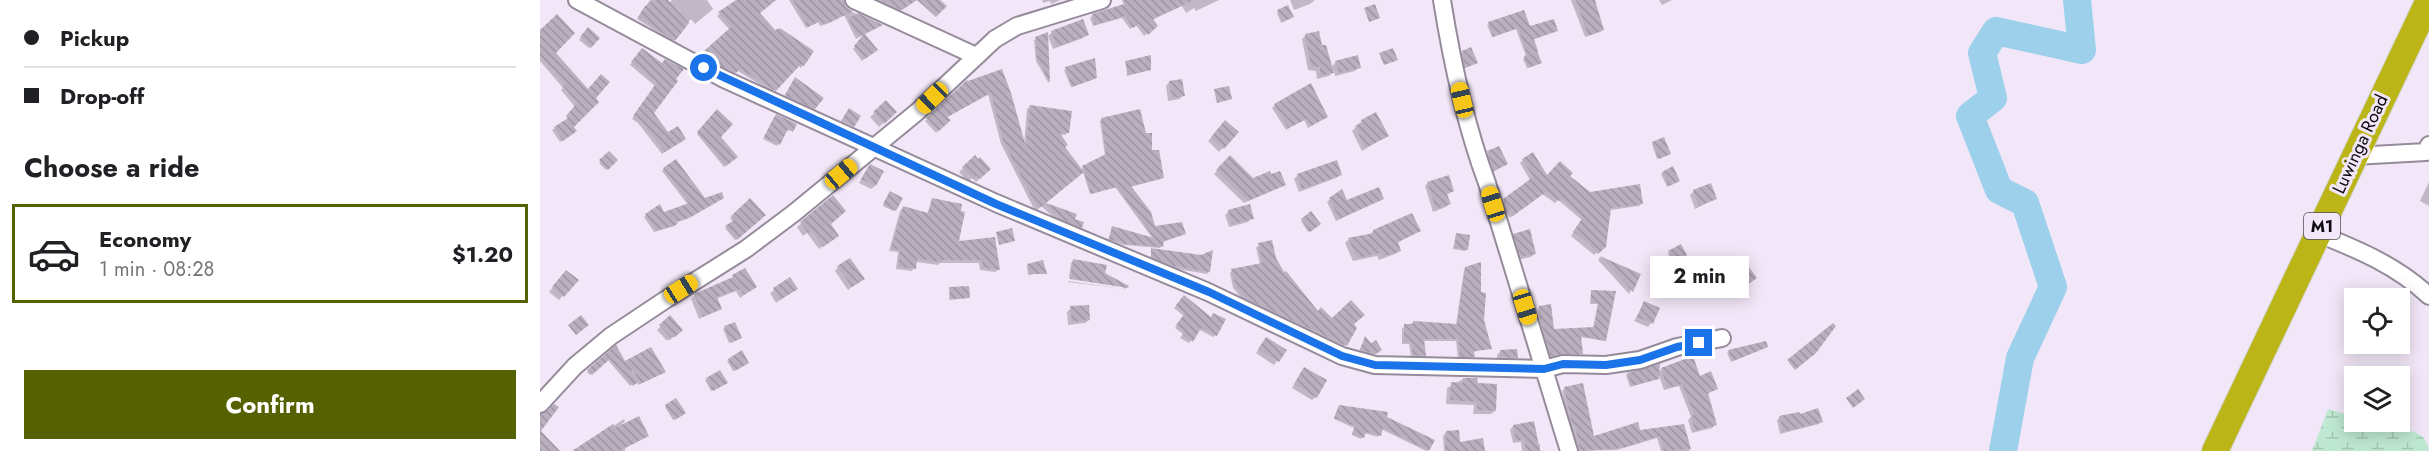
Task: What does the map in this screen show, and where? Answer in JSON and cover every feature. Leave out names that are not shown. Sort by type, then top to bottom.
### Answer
[{"type":"highway","name":"Luwinga Road","points":[[2215,451],[2429,0]]},
{"type":"street","points":[[577,0],[724,79],[873,148],[996,204],[1209,292],[1361,363],[1458,368],[1544,369],[1563,364],[1606,365],[1640,360],[1677,347],[1722,338]]},
{"type":"street","points":[[854,0],[976,56]]},
{"type":"street","points":[[540,404],[575,366],[611,336],[746,249],[873,148],[917,112],[995,39],[1017,26],[1102,0]]},
{"type":"street","points":[[1442,0],[1452,59],[1471,141],[1487,183],[1569,451]]},
{"type":"street","points":[[2354,156],[2426,152],[2429,145]]},
{"type":"street","points":[[2319,234],[2385,263],[2412,280],[2429,297]]},
{"type":"green space","points":[[2328,409],[2344,414],[2344,432],[2410,431],[2422,436],[2429,451],[2312,451]]},
{"type":"building","points":[[655,0],[668,0],[689,23],[675,41],[638,17],[645,6]]},
{"type":"building","points":[[736,0],[776,0],[760,13],[775,30],[780,28],[814,51],[804,66],[801,64],[776,91],[740,69],[736,73],[714,62],[704,51],[731,27],[718,12]]},
{"type":"building","points":[[793,0],[844,0],[846,7],[853,11],[831,22],[822,24],[821,21],[808,27]]},
{"type":"building","points":[[917,0],[902,10],[882,1]]},
{"type":"building","points":[[917,0],[940,0],[947,6],[936,17]]},
{"type":"building","points":[[1122,0],[1194,0],[1153,19],[1158,26],[1148,35],[1139,24],[1133,28],[1125,16],[1095,25],[1092,14],[1124,4]]},
{"type":"building","points":[[1576,0],[1595,0],[1604,30],[1588,36]]},
{"type":"building","points":[[1375,4],[1380,18],[1369,22],[1364,8]]},
{"type":"building","points":[[1288,5],[1294,17],[1283,22],[1277,10]]},
{"type":"building","points":[[1524,10],[1530,26],[1554,19],[1558,31],[1534,39],[1538,51],[1527,54],[1518,28],[1493,37],[1488,22]]},
{"type":"building","points":[[858,13],[883,25],[865,34],[878,50],[865,59],[854,46],[863,35],[858,37],[848,18]]},
{"type":"building","points":[[557,14],[575,33],[556,53],[588,89],[601,74],[610,82],[596,98],[599,102],[574,127],[577,131],[563,141],[554,127],[568,118],[566,116],[577,103],[563,86],[565,84],[540,55],[540,30]]},
{"type":"building","points":[[1083,19],[1089,35],[1057,47],[1051,31]]},
{"type":"building","points":[[588,27],[600,38],[591,48],[580,37]]},
{"type":"building","points":[[1319,31],[1322,45],[1326,45],[1334,73],[1320,76],[1320,67],[1311,67],[1305,34]]},
{"type":"building","points":[[1048,32],[1050,83],[1037,59],[1035,47],[1037,47],[1035,37]]},
{"type":"building","points":[[1471,47],[1478,63],[1465,68],[1462,51]]},
{"type":"building","points":[[642,48],[662,63],[665,59],[684,69],[676,79],[678,81],[654,113],[668,132],[678,126],[686,139],[665,152],[641,121],[633,116],[657,82],[631,62]]},
{"type":"building","points":[[1393,48],[1398,60],[1384,65],[1379,53]]},
{"type":"building","points":[[1537,51],[1542,63],[1528,68],[1524,56]]},
{"type":"building","points":[[1151,55],[1151,70],[1128,75],[1125,61]]},
{"type":"building","points":[[1358,55],[1361,68],[1339,73],[1335,61]]},
{"type":"building","points":[[1095,58],[1097,78],[1072,87],[1065,67]]},
{"type":"building","points":[[1002,69],[1026,147],[1030,105],[1072,111],[1069,133],[1060,133],[1068,145],[1065,147],[1084,172],[1046,203],[1077,214],[1075,219],[1084,222],[1082,228],[1062,219],[1045,204],[1038,209],[1003,141],[991,93],[947,117],[951,120],[939,131],[926,118],[967,80]]},
{"type":"building","points":[[795,77],[824,98],[815,109],[785,95]]},
{"type":"building","points":[[1182,79],[1185,96],[1172,98],[1169,81]]},
{"type":"building","points":[[1311,83],[1328,117],[1311,126],[1307,119],[1288,128],[1274,104]]},
{"type":"building","points":[[1229,86],[1232,99],[1217,103],[1214,89]]},
{"type":"building","points":[[886,100],[897,112],[884,124],[873,112]]},
{"type":"building","points":[[849,108],[861,116],[854,127],[841,121]]},
{"type":"building","points":[[717,109],[733,124],[721,137],[738,157],[726,166],[697,132]]},
{"type":"building","points":[[1140,109],[1146,133],[1152,133],[1152,150],[1159,150],[1164,178],[1131,186],[1151,212],[1155,226],[1182,222],[1186,234],[1164,241],[1163,247],[1126,244],[1109,239],[1112,226],[1154,238],[1117,187],[1091,194],[1082,166],[1106,154],[1101,118]]},
{"type":"building","points":[[1376,112],[1389,136],[1365,148],[1355,126]]},
{"type":"building","points":[[776,114],[797,124],[793,132],[788,129],[780,145],[764,137]]},
{"type":"building","points":[[1225,120],[1239,132],[1224,149],[1211,137]]},
{"type":"building","points":[[1664,137],[1671,154],[1659,159],[1652,142]]},
{"type":"building","points":[[1499,146],[1508,164],[1494,171],[1487,151]]},
{"type":"building","points":[[609,151],[618,160],[608,170],[599,160]]},
{"type":"building","points":[[1533,152],[1547,175],[1560,161],[1573,173],[1570,176],[1590,192],[1640,184],[1643,204],[1611,208],[1606,247],[1598,254],[1586,241],[1573,232],[1583,217],[1561,198],[1559,201],[1546,192],[1513,216],[1503,199],[1533,177],[1522,159]]},
{"type":"building","points":[[975,155],[991,169],[980,179],[977,176],[973,179],[962,167]]},
{"type":"building","points":[[1230,155],[1253,178],[1270,171],[1271,174],[1280,171],[1286,185],[1248,201],[1216,170]]},
{"type":"building","points":[[676,159],[705,198],[722,192],[724,198],[691,217],[677,222],[678,224],[656,231],[645,214],[660,204],[664,212],[689,203],[663,168]]},
{"type":"building","points":[[1337,160],[1342,175],[1302,189],[1297,174]]},
{"type":"building","points":[[870,164],[884,171],[876,186],[861,179]]},
{"type":"building","points":[[1673,166],[1680,181],[1669,186],[1662,172]]},
{"type":"building","points":[[1449,175],[1454,191],[1447,194],[1451,204],[1436,209],[1427,182]]},
{"type":"building","points":[[1711,183],[1717,199],[1699,206],[1693,190]]},
{"type":"building","points":[[1379,187],[1384,199],[1339,219],[1329,198],[1342,189],[1347,200]]},
{"type":"building","points":[[890,191],[903,198],[896,211],[883,204]]},
{"type":"building","points":[[833,195],[846,211],[831,224],[839,236],[823,247],[812,231],[808,233],[800,222]]},
{"type":"building","points":[[750,198],[766,215],[737,240],[725,226],[734,220],[731,216]]},
{"type":"building","points":[[932,198],[962,204],[961,211],[965,212],[959,241],[995,237],[1000,270],[983,268],[982,260],[942,260],[942,262],[917,259],[916,269],[898,267],[900,250],[891,249],[903,206],[928,213]]},
{"type":"building","points":[[1250,204],[1254,219],[1232,224],[1228,210]]},
{"type":"building","points":[[1311,211],[1321,224],[1310,232],[1301,219]]},
{"type":"building","points":[[1412,213],[1421,231],[1398,242],[1401,251],[1383,257],[1381,253],[1357,258],[1348,238],[1374,233],[1373,230]]},
{"type":"building","points":[[1012,228],[1015,241],[999,245],[996,232]]},
{"type":"building","points":[[1530,229],[1536,254],[1521,257],[1513,234]]},
{"type":"building","points":[[1456,233],[1470,235],[1468,250],[1454,248]]},
{"type":"building","points":[[1272,240],[1276,258],[1284,272],[1286,271],[1318,311],[1321,307],[1332,318],[1351,300],[1365,315],[1354,324],[1357,328],[1347,346],[1245,298],[1235,285],[1231,269],[1262,263],[1258,243]]},
{"type":"building","points":[[1681,244],[1687,255],[1675,262],[1668,251]]},
{"type":"building","points":[[1151,248],[1201,255],[1213,250],[1210,272],[1174,266],[1151,257]]},
{"type":"building","points":[[1600,256],[1641,274],[1633,292]]},
{"type":"building","points":[[850,258],[865,279],[852,287],[837,266]]},
{"type":"building","points":[[1073,259],[1107,265],[1105,273],[1129,286],[1128,288],[1070,279]]},
{"type":"building","points":[[1043,260],[1047,274],[1030,274],[1027,264]]},
{"type":"building","points":[[1481,262],[1481,292],[1486,293],[1484,320],[1492,349],[1474,351],[1475,357],[1460,357],[1458,339],[1424,339],[1426,356],[1413,355],[1411,342],[1404,342],[1404,324],[1413,324],[1413,321],[1457,324],[1465,267]]},
{"type":"building","points":[[1746,263],[1757,278],[1737,292],[1726,279]]},
{"type":"building","points":[[745,268],[757,287],[744,295],[740,289],[717,297],[722,309],[703,317],[694,294],[733,277],[732,275]]},
{"type":"building","points":[[566,270],[579,280],[564,297],[552,287]]},
{"type":"building","points":[[790,277],[798,289],[780,300],[773,288]]},
{"type":"building","points":[[969,286],[970,298],[950,299],[949,287]]},
{"type":"building","points":[[1591,290],[1616,291],[1606,341],[1581,336],[1583,354],[1551,356],[1541,323],[1539,306],[1551,304],[1554,329],[1594,327],[1598,303],[1591,303]]},
{"type":"building","points":[[1184,295],[1211,317],[1213,313],[1226,319],[1217,336],[1201,328],[1193,342],[1182,335],[1184,331],[1176,325],[1185,313],[1176,305]]},
{"type":"building","points":[[1644,301],[1660,308],[1653,324],[1637,317]]},
{"type":"building","points":[[1089,305],[1090,320],[1072,322],[1070,306]]},
{"type":"building","points":[[581,315],[589,325],[576,335],[568,325]]},
{"type":"building","points":[[670,315],[683,330],[675,337],[670,337],[659,325]]},
{"type":"building","points":[[735,322],[742,338],[731,343],[724,326]]},
{"type":"building","points":[[1833,323],[1836,326],[1816,353],[1795,370],[1787,360]]},
{"type":"building","points":[[1365,336],[1371,343],[1376,340],[1382,350],[1376,354],[1360,350]]},
{"type":"building","points":[[1266,337],[1287,350],[1279,362],[1258,349]]},
{"type":"building","points":[[1766,341],[1768,347],[1733,361],[1728,350]]},
{"type":"building","points":[[616,345],[625,361],[651,347],[666,372],[640,384],[633,369],[631,371],[638,382],[633,386],[610,359],[592,375],[587,370]]},
{"type":"building","points":[[1517,349],[1518,358],[1500,357],[1500,350]]},
{"type":"building","points":[[742,350],[749,363],[735,371],[728,359]]},
{"type":"building","points":[[1693,356],[1700,376],[1711,371],[1718,389],[1708,393],[1717,425],[1695,431],[1691,416],[1694,415],[1682,384],[1667,388],[1661,368]]},
{"type":"building","points":[[1660,364],[1659,379],[1632,386],[1627,373]]},
{"type":"building","points":[[1304,367],[1327,380],[1317,398],[1294,384]]},
{"type":"building","points":[[720,370],[728,383],[713,391],[706,378]]},
{"type":"building","points":[[1463,378],[1477,378],[1478,383],[1497,384],[1496,411],[1477,410],[1477,402],[1450,400],[1451,382],[1463,383]]},
{"type":"building","points":[[1583,383],[1594,436],[1638,422],[1640,430],[1684,424],[1691,449],[1664,451],[1660,436],[1622,448],[1580,451],[1564,387]]},
{"type":"building","points":[[1858,389],[1865,399],[1853,408],[1846,398]]},
{"type":"building","points":[[676,398],[686,413],[675,420],[665,405]]},
{"type":"building","points":[[554,404],[559,407],[541,431],[560,451],[540,451],[540,414]]},
{"type":"building","points":[[1339,405],[1388,412],[1387,417],[1435,440],[1429,451],[1383,428],[1381,436],[1366,432],[1364,438],[1352,434],[1355,426],[1334,418]]},
{"type":"building","points":[[1818,408],[1823,422],[1783,432],[1779,416],[1799,412],[1800,414]]},
{"type":"building","points":[[639,416],[649,436],[619,451],[572,451],[613,424],[615,428]]},
{"type":"building","points":[[1534,421],[1540,451],[1526,451],[1524,439],[1516,441],[1513,425]]},
{"type":"building","points":[[1459,430],[1460,442],[1483,438],[1485,451],[1445,451],[1446,431]]},
{"type":"waterway","points":[[2003,451],[2020,358],[2053,287],[2025,203],[1999,190],[1970,116],[1993,98],[1982,53],[1996,31],[2082,50],[2077,0]]},
{"type":"route","points":[[704,68],[996,204],[1209,292],[1361,363],[1458,368],[1544,369],[1563,364],[1606,365],[1640,360],[1677,347],[1699,343]]}]
